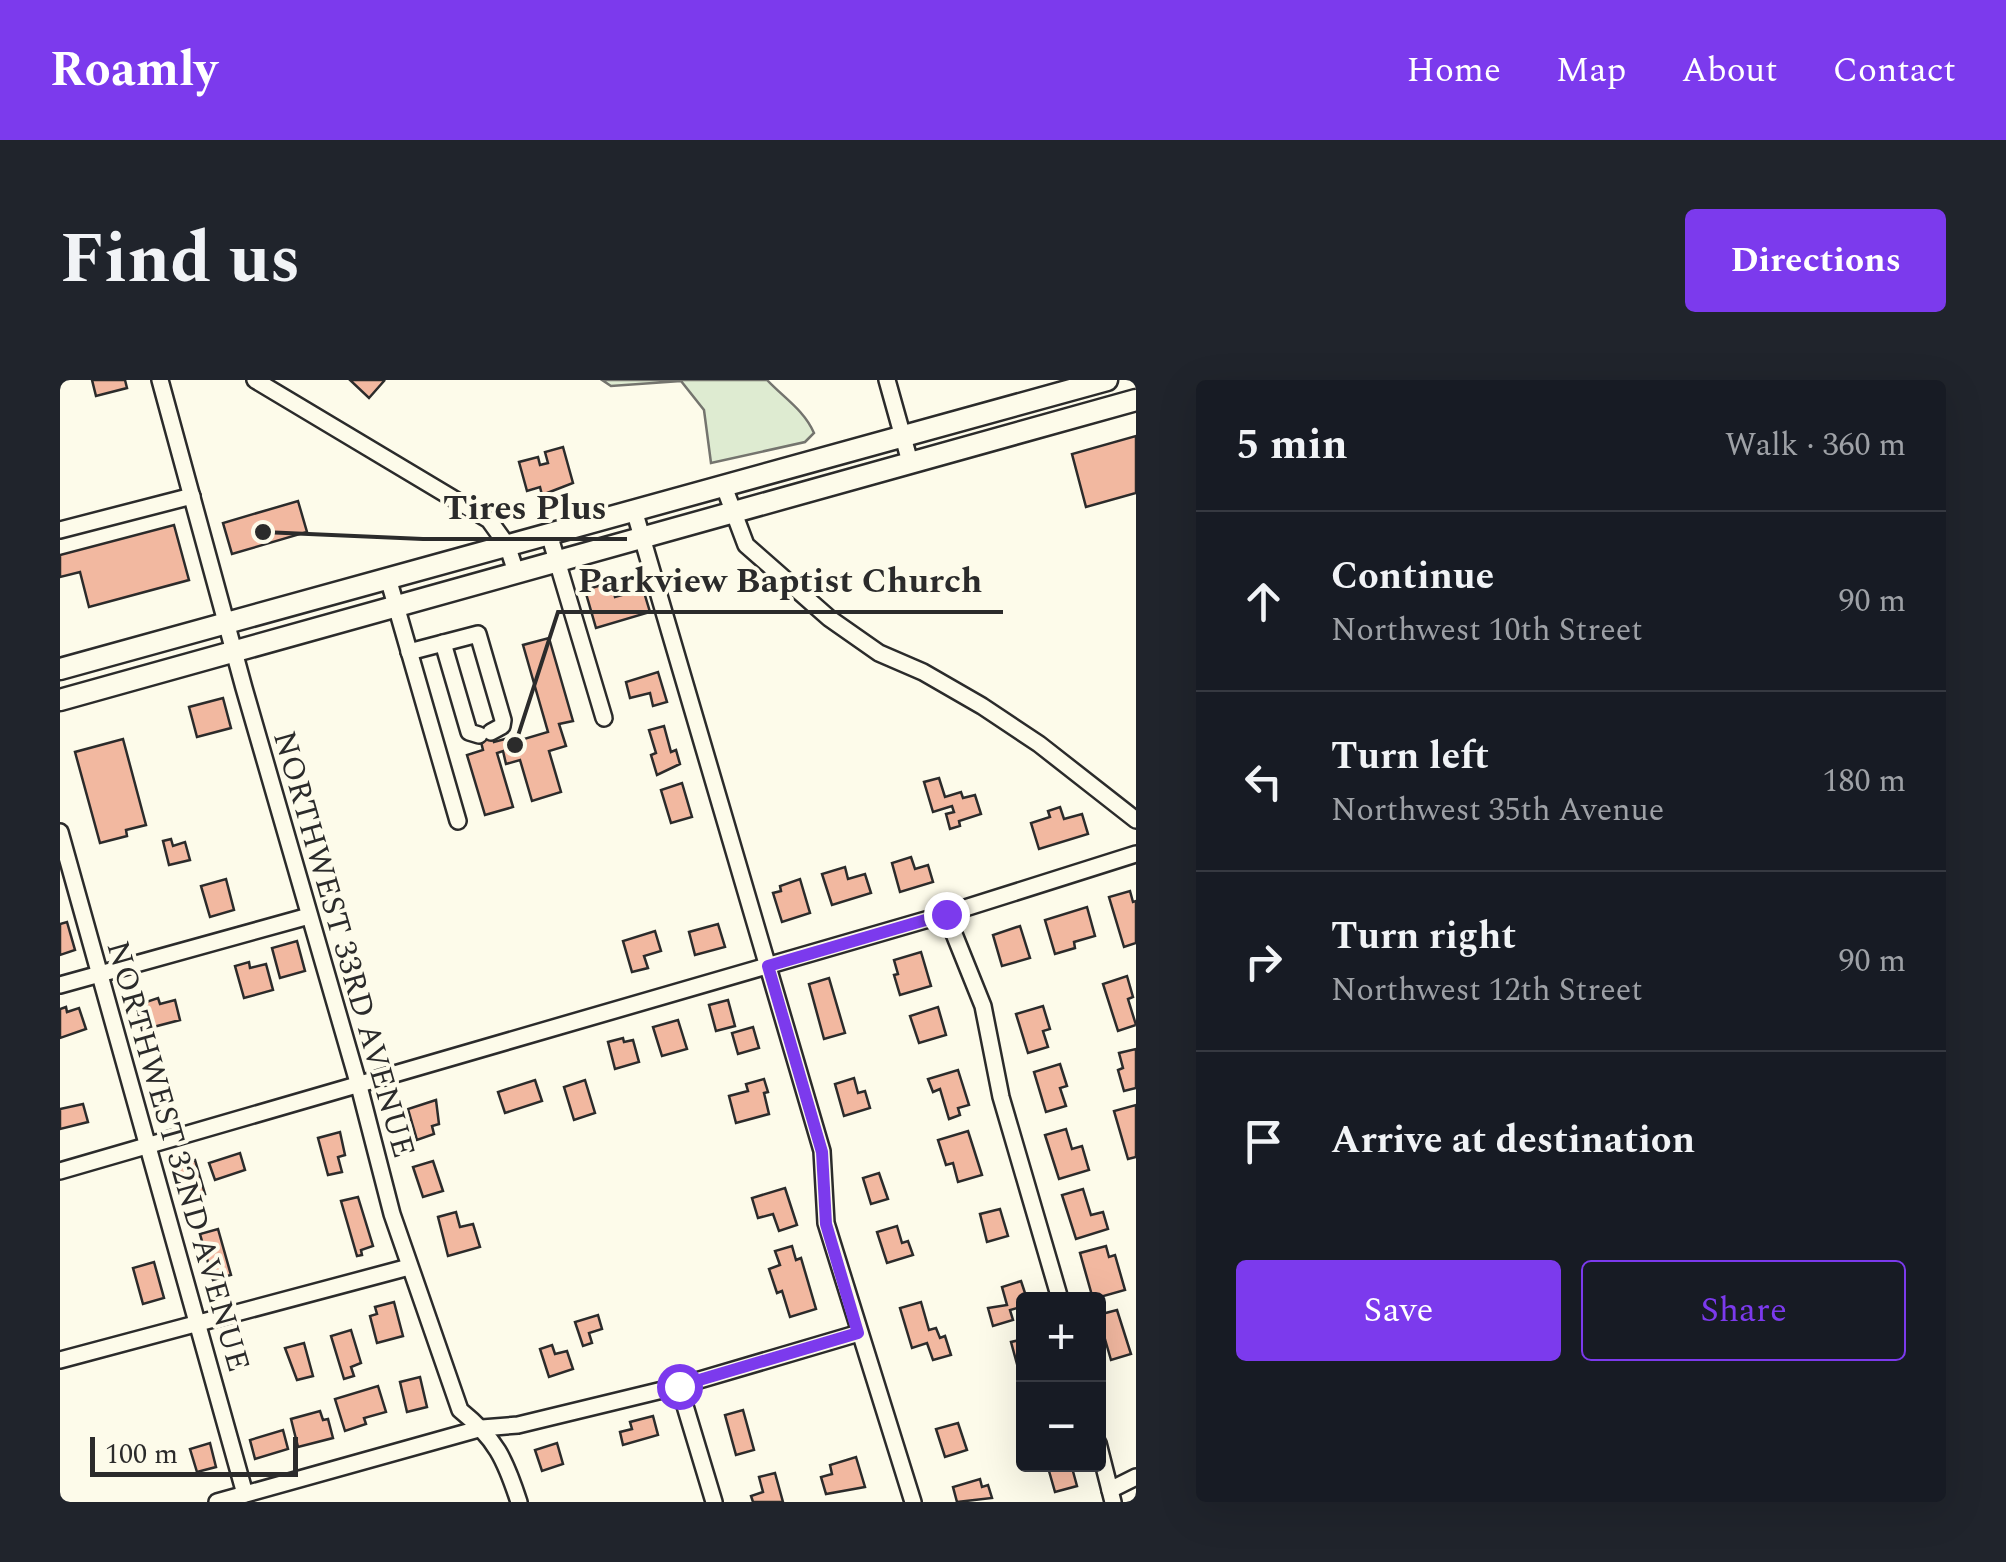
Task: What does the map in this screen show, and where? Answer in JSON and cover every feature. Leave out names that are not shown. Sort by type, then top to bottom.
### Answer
[{"type":"main road","points":[[60,670],[1106,380]]},
{"type":"main road","points":[[60,700],[1136,400]]},
{"type":"street","name":"NORTHWEST 33RD AVENUE","points":[[160,380],[392,1214],[460,1410],[482,1428],[504,1455],[519,1502]]},
{"type":"street","points":[[256,380],[489,520],[507,545],[516,572]]},
{"type":"street","points":[[887,380],[910,462]]},
{"type":"street","points":[[723,484],[746,545],[829,618],[878,652],[924,672],[982,706],[1136,820]]},
{"type":"street","points":[[60,530],[192,496]]},
{"type":"street","points":[[634,510],[822,1152],[826,1224],[914,1502]]},
{"type":"street","points":[[550,534],[604,718]]},
{"type":"street","points":[[388,578],[458,821]]},
{"type":"street","points":[[409,652],[478,634],[502,726],[485,733],[468,732],[442,644]]},
{"type":"street","name":"NORTHWEST 32ND AVENUE","points":[[60,832],[246,1494]]},
{"type":"street","points":[[60,1171],[946,914],[1136,854]]},
{"type":"street","points":[[946,914],[983,1006],[1002,1097],[1058,1292]]},
{"type":"street","points":[[60,985],[309,916]]},
{"type":"street","points":[[60,1360],[410,1267]]},
{"type":"street","points":[[217,1502],[482,1428],[518,1425],[679,1386],[858,1333]]},
{"type":"street","points":[[679,1386],[714,1502]]},
{"type":"street","points":[[1112,1496],[1136,1477]]},
{"type":"green space","points":[[602,380],[767,380],[799,411],[814,433],[805,442],[711,463],[704,410],[681,381],[611,386]]},
{"type":"building","points":[[92,380],[125,380],[127,388],[96,396]]},
{"type":"building","points":[[350,380],[382,380],[384,381],[369,398]]},
{"type":"building","points":[[1136,436],[1136,493],[1086,507],[1072,454]]},
{"type":"building","points":[[563,447],[573,483],[542,495],[540,487],[527,491],[519,462],[538,457],[540,465],[548,463],[545,452]]},
{"type":"building","points":[[298,501],[307,532],[232,554],[223,523]]},
{"type":"building","points":[[174,525],[189,580],[89,607],[80,572],[60,577],[60,555]]},
{"type":"building","points":[[611,582],[615,597],[643,589],[650,612],[596,628],[585,590]]},
{"type":"building","points":[[549,638],[573,721],[559,724],[566,746],[549,751],[561,792],[532,801],[520,760],[506,764],[503,751],[497,753],[513,807],[485,815],[467,755],[483,750],[478,730],[490,727],[494,742],[505,739],[507,744],[548,732],[523,645]]},
{"type":"building","points":[[658,672],[667,702],[653,706],[650,693],[630,698],[626,682]]},
{"type":"building","points":[[223,698],[231,728],[197,737],[189,707]]},
{"type":"building","points":[[664,726],[671,752],[676,750],[680,764],[657,775],[649,730]]},
{"type":"building","points":[[123,739],[146,825],[126,830],[127,836],[100,843],[75,752]]},
{"type":"building","points":[[939,778],[945,797],[961,792],[963,798],[975,795],[981,814],[959,821],[960,826],[950,829],[946,814],[954,812],[952,806],[933,812],[924,782]]},
{"type":"building","points":[[682,783],[692,817],[671,823],[661,790]]},
{"type":"building","points":[[1060,807],[1064,819],[1082,814],[1088,834],[1039,849],[1031,823],[1050,817],[1048,811]]},
{"type":"building","points":[[171,839],[173,846],[185,842],[190,860],[169,865],[163,841]]},
{"type":"building","points":[[911,857],[915,869],[928,865],[933,882],[900,892],[892,863]]},
{"type":"building","points":[[845,867],[848,879],[865,874],[871,893],[832,905],[822,874]]},
{"type":"building","points":[[226,879],[234,910],[210,917],[201,886]]},
{"type":"building","points":[[800,879],[810,913],[782,922],[773,893]]},
{"type":"building","points":[[1130,891],[1133,902],[1136,901],[1136,943],[1124,947],[1109,897]]},
{"type":"building","points":[[1087,907],[1095,936],[1074,942],[1075,948],[1055,954],[1045,920]]},
{"type":"building","points":[[67,922],[75,950],[60,955],[60,924]]},
{"type":"building","points":[[718,924],[725,947],[695,955],[689,932]]},
{"type":"building","points":[[1020,926],[1030,958],[1002,966],[993,935]]},
{"type":"building","points":[[655,931],[661,951],[644,956],[648,968],[632,972],[623,941]]},
{"type":"building","points":[[297,941],[305,971],[280,978],[272,948]]},
{"type":"building","points":[[921,952],[931,986],[900,995],[894,960]]},
{"type":"building","points":[[249,962],[250,968],[266,964],[273,990],[244,998],[235,966]]},
{"type":"building","points":[[1127,976],[1133,997],[1128,999],[1136,1025],[1118,1031],[1103,984]]},
{"type":"building","points":[[829,978],[845,1033],[824,1039],[809,984]]},
{"type":"building","points":[[158,998],[160,1004],[175,1000],[180,1020],[142,1030],[138,1011],[147,1008],[146,1002]]},
{"type":"building","points":[[728,1000],[735,1026],[716,1031],[709,1005]]},
{"type":"building","points":[[1043,1006],[1050,1029],[1043,1031],[1048,1047],[1028,1053],[1016,1014]]},
{"type":"building","points":[[66,1007],[67,1012],[79,1008],[86,1029],[60,1038],[60,1009]]},
{"type":"building","points":[[938,1007],[946,1035],[919,1043],[910,1016]]},
{"type":"building","points":[[678,1020],[687,1049],[662,1056],[653,1027]]},
{"type":"building","points":[[753,1027],[759,1048],[738,1054],[732,1033]]},
{"type":"building","points":[[623,1038],[624,1042],[633,1040],[639,1062],[615,1069],[608,1042]]},
{"type":"building","points":[[1136,1049],[1136,1088],[1124,1091],[1118,1070],[1123,1068],[1119,1053]]},
{"type":"building","points":[[1060,1064],[1067,1086],[1060,1088],[1066,1106],[1046,1112],[1034,1072]]},
{"type":"building","points":[[958,1070],[969,1105],[958,1108],[960,1115],[949,1119],[940,1089],[933,1092],[928,1079]]},
{"type":"building","points":[[854,1078],[858,1093],[865,1091],[870,1108],[844,1116],[835,1084]]},
{"type":"building","points":[[764,1079],[769,1114],[736,1123],[729,1096],[748,1091],[746,1084]]},
{"type":"building","points":[[535,1080],[542,1101],[505,1113],[498,1092]]},
{"type":"building","points":[[585,1080],[595,1113],[574,1120],[564,1087]]},
{"type":"building","points":[[436,1100],[439,1124],[432,1126],[434,1134],[417,1140],[408,1109]]},
{"type":"building","points":[[83,1104],[88,1122],[60,1129],[60,1109]]},
{"type":"building","points":[[1136,1105],[1136,1157],[1128,1159],[1114,1111]]},
{"type":"building","points":[[1066,1129],[1072,1149],[1082,1146],[1089,1170],[1059,1179],[1045,1135]]},
{"type":"building","points":[[968,1131],[982,1175],[958,1182],[953,1163],[946,1165],[938,1140]]},
{"type":"building","points":[[340,1132],[345,1155],[338,1157],[342,1172],[328,1175],[318,1138]]},
{"type":"building","points":[[240,1153],[245,1170],[215,1180],[209,1163]]},
{"type":"building","points":[[195,1160],[205,1194],[190,1198],[176,1166]]},
{"type":"building","points":[[433,1161],[443,1191],[423,1197],[413,1167]]},
{"type":"building","points":[[879,1173],[888,1199],[871,1204],[863,1178]]},
{"type":"building","points":[[785,1188],[797,1225],[779,1231],[773,1214],[758,1218],[752,1198]]},
{"type":"building","points":[[1083,1189],[1091,1215],[1103,1212],[1108,1229],[1076,1239],[1062,1195]]},
{"type":"building","points":[[358,1197],[373,1246],[357,1256],[341,1201]]},
{"type":"building","points":[[1000,1209],[1008,1236],[987,1242],[980,1214]]},
{"type":"building","points":[[456,1212],[460,1227],[473,1224],[480,1247],[448,1256],[438,1217]]},
{"type":"building","points":[[897,1226],[902,1243],[908,1241],[913,1255],[887,1263],[877,1232]]},
{"type":"building","points":[[218,1229],[231,1275],[213,1280],[200,1234]]},
{"type":"building","points":[[792,1246],[796,1260],[801,1258],[816,1309],[790,1317],[782,1291],[777,1293],[769,1269],[780,1265],[775,1251]]},
{"type":"building","points":[[1106,1246],[1109,1257],[1115,1255],[1125,1290],[1106,1295],[1106,1292],[1091,1292],[1080,1253]]},
{"type":"building","points":[[154,1262],[164,1298],[143,1304],[133,1268]]},
{"type":"building","points":[[1021,1281],[1025,1292],[1016,1292],[1016,1308],[1010,1310],[1013,1320],[993,1326],[988,1308],[1007,1305],[1002,1287]]},
{"type":"building","points":[[394,1302],[403,1336],[377,1343],[370,1316],[377,1314],[375,1307]]},
{"type":"building","points":[[921,1302],[929,1330],[936,1328],[940,1338],[945,1336],[951,1355],[933,1360],[927,1343],[912,1348],[900,1308]]},
{"type":"building","points":[[1117,1310],[1131,1354],[1111,1360],[1106,1343],[1106,1313]]},
{"type":"building","points":[[598,1315],[602,1329],[589,1333],[592,1343],[583,1346],[575,1322]]},
{"type":"building","points":[[351,1330],[361,1363],[351,1367],[354,1376],[344,1379],[331,1336]]},
{"type":"building","points":[[304,1343],[313,1376],[297,1380],[285,1348]]},
{"type":"building","points":[[552,1345],[555,1354],[567,1351],[573,1369],[549,1377],[540,1349]]},
{"type":"building","points":[[420,1377],[427,1407],[407,1412],[400,1382]]},
{"type":"building","points":[[378,1386],[386,1412],[364,1418],[366,1424],[345,1431],[335,1399]]},
{"type":"building","points":[[743,1410],[754,1450],[736,1455],[725,1415]]},
{"type":"building","points":[[320,1411],[323,1420],[328,1419],[333,1438],[298,1447],[291,1419]]},
{"type":"building","points":[[653,1416],[658,1435],[623,1445],[620,1432],[632,1429],[630,1422]]},
{"type":"building","points":[[958,1423],[967,1450],[945,1457],[936,1429]]},
{"type":"building","points":[[283,1430],[288,1449],[255,1459],[250,1440]]},
{"type":"building","points":[[210,1443],[216,1467],[197,1472],[190,1449]]},
{"type":"building","points":[[557,1443],[563,1464],[542,1471],[535,1450]]},
{"type":"building","points":[[856,1457],[865,1487],[826,1494],[821,1477],[832,1474],[830,1465]]},
{"type":"building","points":[[1049,1472],[1073,1472],[1077,1486],[1055,1492]]},
{"type":"building","points":[[775,1473],[783,1502],[753,1502],[751,1496],[763,1492],[759,1477]]},
{"type":"building","points":[[980,1479],[982,1487],[988,1485],[992,1498],[957,1502],[953,1487]]},
{"type":"place","name":"Tires Plus","points":[[263,532]]},
{"type":"place","name":"Parkview Baptist Church","points":[[515,745]]},
{"type":"route","points":[[679,1386],[858,1333],[826,1224],[822,1152],[768,966],[946,914]]}]
